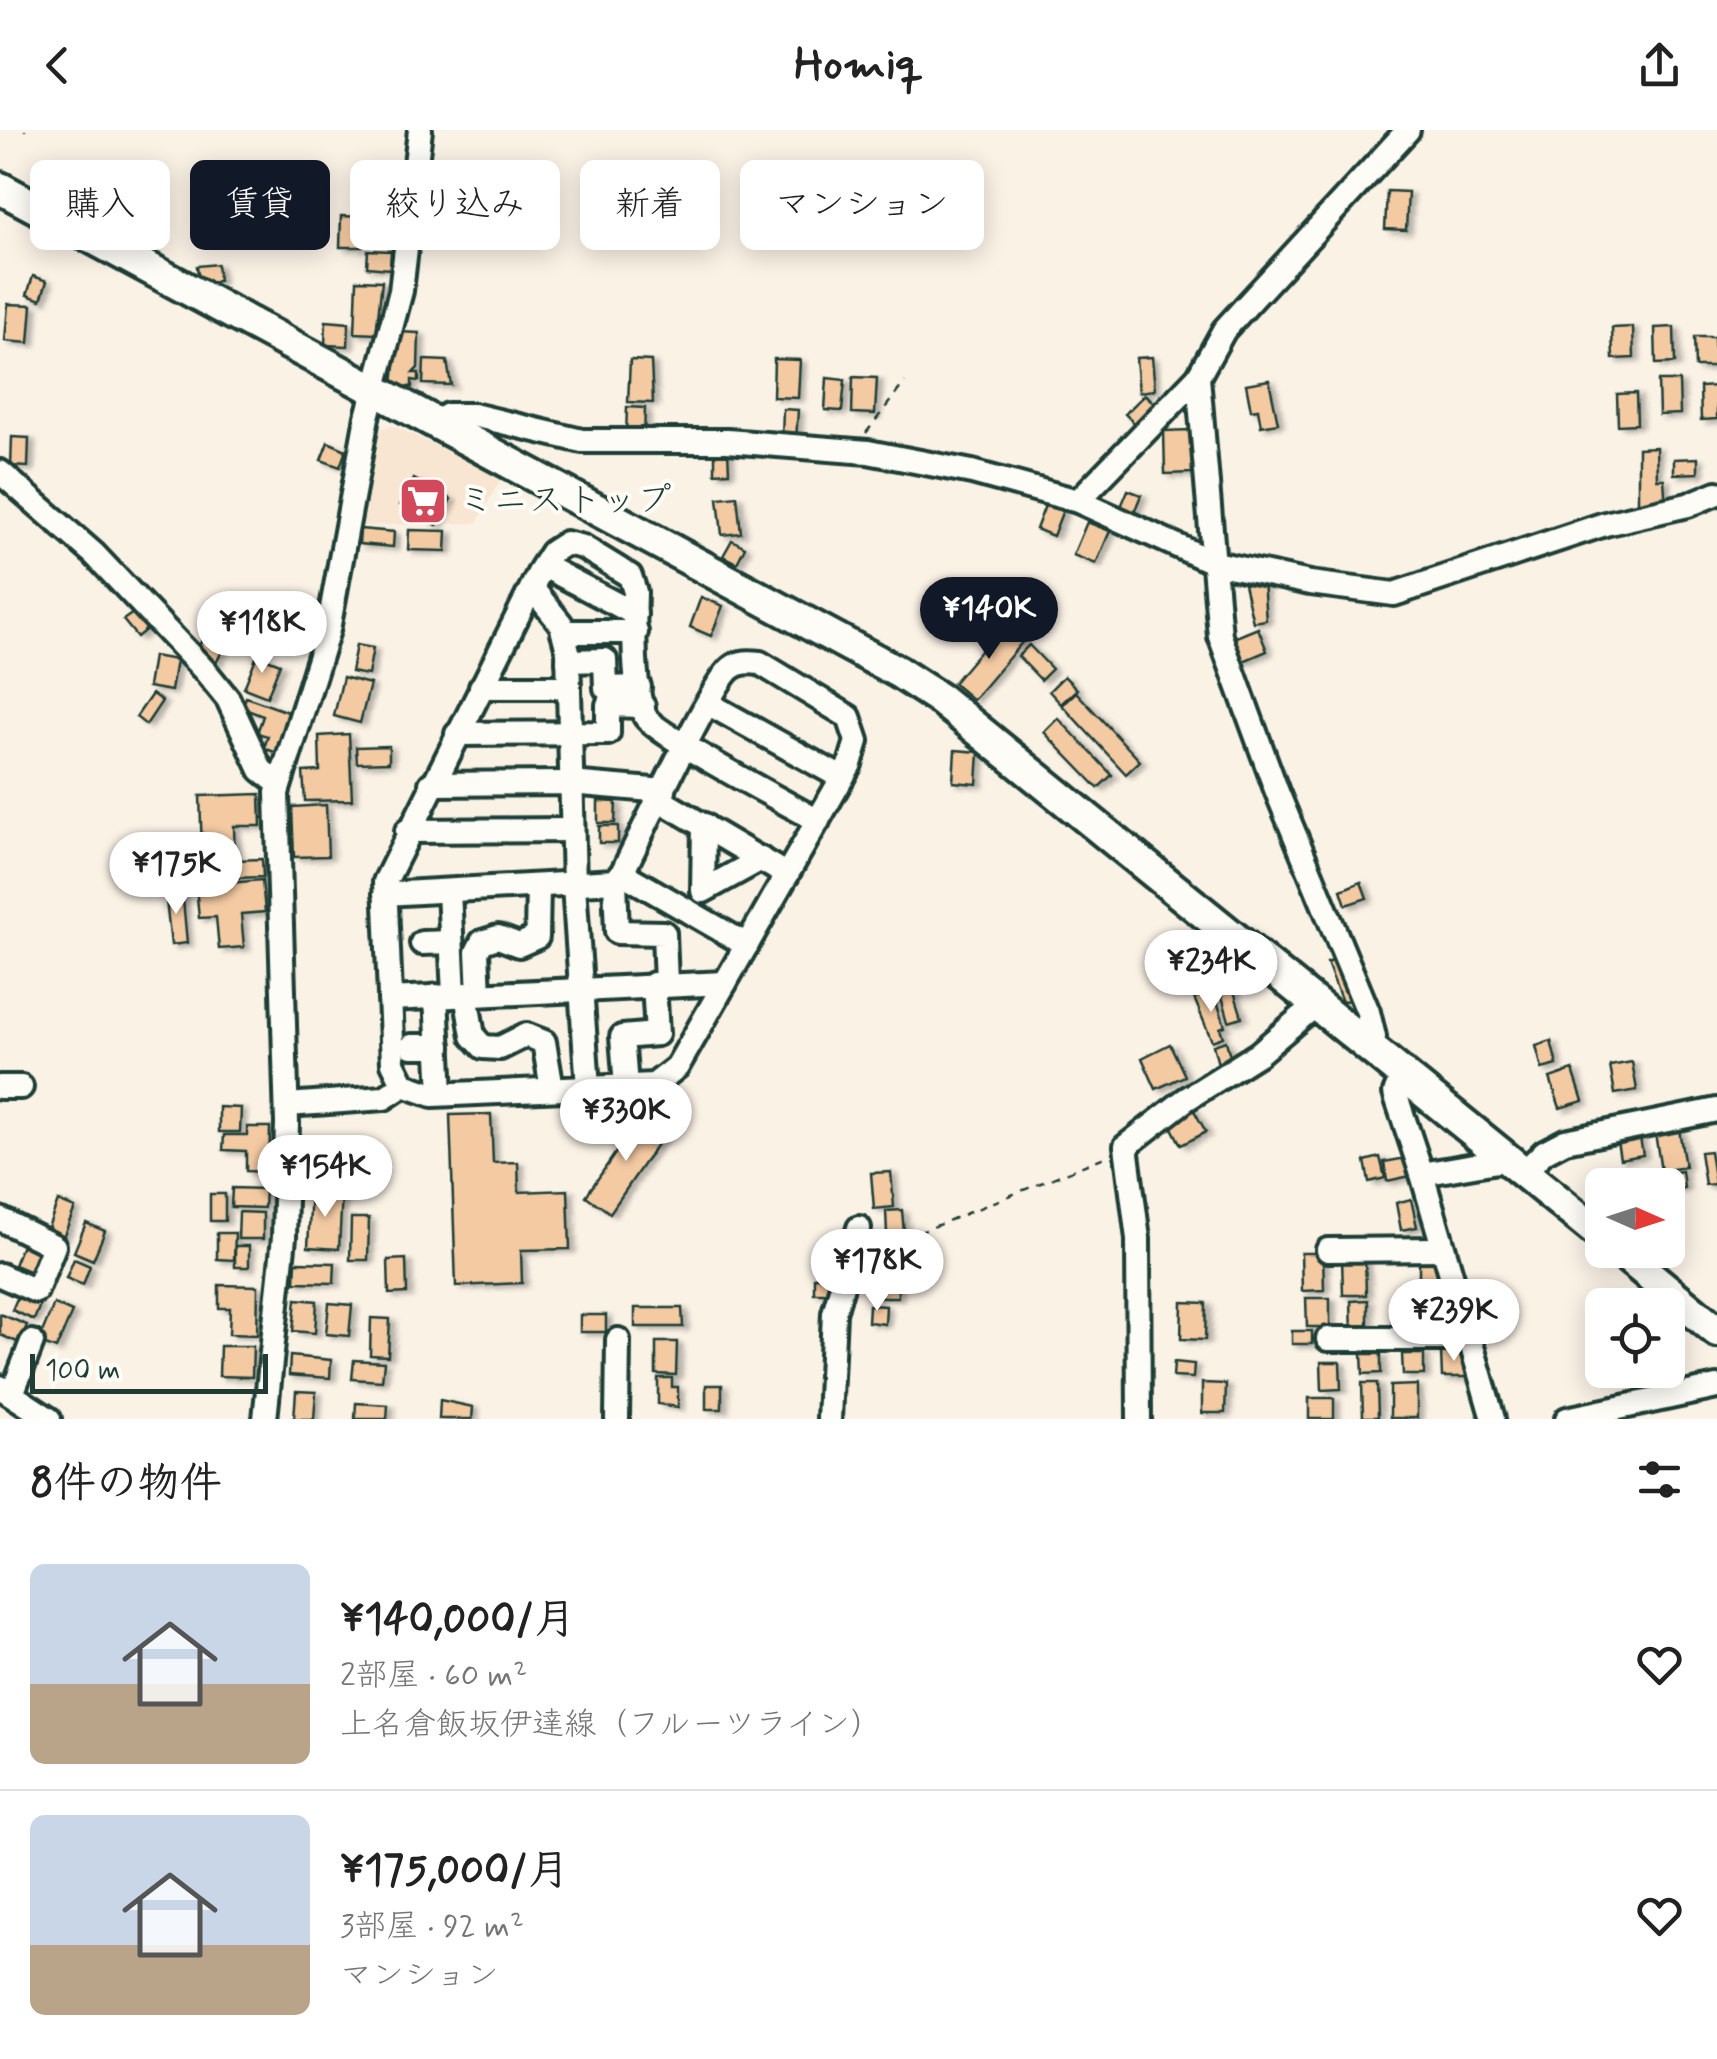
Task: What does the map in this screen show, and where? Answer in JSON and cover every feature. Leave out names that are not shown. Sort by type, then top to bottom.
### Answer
[{"type":"main road","points":[[0,188],[880,663],[940,700],[1585,1222]]},
{"type":"main road","points":[[1641,1268],[1717,1331]]},
{"type":"street","points":[[265,1419],[284,1237],[287,1106],[279,784],[324,646],[374,392],[401,291],[420,130]]},
{"type":"street","points":[[1078,501],[1198,376],[1224,330],[1358,179],[1408,130]]},
{"type":"street","points":[[1198,376],[1220,636],[1277,792],[1373,1026],[1372,1046]]},
{"type":"street","points":[[434,424],[448,415],[473,416],[582,441],[688,440],[853,450],[972,472],[1078,501],[1214,562],[1310,583],[1394,594],[1605,524],[1675,508],[1717,493]]},
{"type":"street","points":[[0,472],[94,554],[206,672],[228,699],[262,770],[279,784]]},
{"type":"street","points":[[626,1086],[622,1037],[657,1034],[664,932],[618,932],[618,877],[662,796],[688,745],[708,704],[731,668],[747,662],[760,663],[849,717],[858,741],[842,778],[747,945],[670,1076],[654,1084],[626,1086],[588,1088],[441,1094],[423,1094],[404,1085],[392,1063],[386,894],[390,868],[532,588],[560,545],[583,547],[630,576],[641,696],[653,726],[688,745],[818,820]]},
{"type":"street","points":[[544,566],[635,623]]},
{"type":"street","points":[[532,588],[563,632],[568,660],[574,885],[588,1088]]},
{"type":"street","points":[[563,632],[635,623]]},
{"type":"street","points":[[568,660],[605,660],[606,688],[641,696]]},
{"type":"street","points":[[481,687],[569,687]]},
{"type":"street","points":[[457,734],[608,733],[608,705],[641,696]]},
{"type":"street","points":[[708,704],[842,778]]},
{"type":"street","points":[[431,784],[570,783],[662,796],[704,826],[787,874]]},
{"type":"street","points":[[704,826],[703,891],[761,859]]},
{"type":"street","points":[[407,831],[572,830]]},
{"type":"street","points":[[386,894],[574,885],[618,877],[747,945]]},
{"type":"street","points":[[441,1094],[439,1046],[477,952],[482,942],[498,937],[519,945],[537,937],[538,886]]},
{"type":"street","points":[[450,891],[459,995],[470,1028],[483,1047],[500,1048],[526,1035],[544,1042],[552,1089]]},
{"type":"street","points":[[422,943],[452,942]]},
{"type":"street","points":[[390,998],[725,983]]},
{"type":"street","points":[[1139,1419],[1138,1239],[1126,1146],[1185,1100],[1258,1054],[1318,1003]]},
{"type":"street","points":[[412,1046],[439,1046]]},
{"type":"street","points":[[1404,1073],[1395,1094],[1493,1419]]},
{"type":"street","points":[[287,1106],[384,1098],[404,1085]]},
{"type":"street","points":[[1422,1174],[1516,1166],[1565,1140],[1717,1110]]},
{"type":"street","points":[[0,1219],[54,1246],[36,1292],[0,1275]]},
{"type":"street","points":[[829,1419],[834,1313],[859,1228]]},
{"type":"street","points":[[1328,1250],[1442,1250]]},
{"type":"street","points":[[1328,1339],[1469,1339]]},
{"type":"street","points":[[617,1419],[618,1340]]},
{"type":"street","points":[[32,1342],[6,1391],[49,1419]]},
{"type":"street","points":[[1567,1419],[1717,1388]]},
{"type":"path","points":[[853,450],[905,382]]},
{"type":"path","points":[[849,1260],[1075,1171],[1126,1146]]},
{"type":"shaded area","points":[[394,426],[502,477],[477,523],[357,526],[375,429]]},
{"type":"building","points":[[1387,191],[1408,192],[1406,230],[1385,229]]},
{"type":"building","points":[[341,216],[350,216],[350,247],[340,247]]},
{"type":"building","points":[[368,250],[391,251],[390,269],[367,267]]},
{"type":"building","points":[[217,264],[219,281],[199,283],[197,266]]},
{"type":"building","points":[[33,276],[47,281],[41,300],[27,295]]},
{"type":"building","points":[[357,280],[382,281],[376,334],[355,333]]},
{"type":"building","points":[[8,304],[32,305],[29,343],[5,341]]},
{"type":"building","points":[[326,321],[349,323],[348,346],[325,345]]},
{"type":"building","points":[[1633,327],[1634,358],[1613,359],[1612,328]]},
{"type":"building","points":[[1674,327],[1675,363],[1656,364],[1655,328]]},
{"type":"building","points":[[398,332],[419,333],[418,368],[413,373],[419,373],[419,381],[412,380],[412,387],[393,386]]},
{"type":"building","points":[[1694,337],[1714,337],[1715,367],[1695,367]]},
{"type":"building","points":[[1152,357],[1155,390],[1139,392],[1136,358]]},
{"type":"building","points":[[774,359],[800,360],[798,398],[773,397]]},
{"type":"building","points":[[424,360],[447,361],[451,385],[423,384]]},
{"type":"building","points":[[630,360],[651,361],[653,403],[628,402]]},
{"type":"building","points":[[853,377],[877,378],[875,414],[852,413]]},
{"type":"building","points":[[827,378],[845,380],[842,411],[825,410]]},
{"type":"building","points":[[1269,380],[1278,423],[1261,426],[1258,409],[1251,410],[1246,384]]},
{"type":"building","points":[[1658,381],[1679,381],[1680,414],[1659,415]]},
{"type":"building","points":[[1717,386],[1717,419],[1701,420],[1700,387]]},
{"type":"building","points":[[1636,393],[1637,424],[1618,425],[1617,394]]},
{"type":"building","points":[[1145,394],[1157,407],[1139,428],[1125,414]]},
{"type":"building","points":[[627,407],[645,408],[644,437],[626,436]]},
{"type":"building","points":[[783,409],[798,410],[796,440],[782,439]]},
{"type":"building","points":[[1191,430],[1192,473],[1165,474],[1164,431]]},
{"type":"building","points":[[12,437],[29,438],[28,467],[11,466]]},
{"type":"building","points":[[328,442],[346,450],[340,467],[321,460]]},
{"type":"building","points":[[1656,447],[1657,479],[1664,479],[1666,508],[1638,510],[1638,448]]},
{"type":"building","points":[[715,451],[728,451],[729,472],[715,473]]},
{"type":"building","points":[[1698,458],[1698,473],[1674,474],[1674,459]]},
{"type":"building","points":[[414,479],[451,499],[437,525],[400,505]]},
{"type":"building","points":[[1128,490],[1141,495],[1133,515],[1120,509]]},
{"type":"building","points":[[737,496],[741,533],[722,535],[718,498]]},
{"type":"building","points":[[1046,503],[1063,510],[1053,536],[1036,529]]},
{"type":"building","points":[[1087,522],[1110,531],[1096,564],[1073,555]]},
{"type":"building","points":[[360,529],[394,532],[393,547],[359,544]]},
{"type":"building","points":[[409,530],[447,531],[446,551],[408,550]]},
{"type":"building","points":[[732,540],[745,547],[737,563],[723,556]]},
{"type":"building","points":[[1263,581],[1266,620],[1253,622],[1244,584]]},
{"type":"building","points":[[228,594],[246,604],[232,631],[213,621]]},
{"type":"building","points":[[701,597],[723,606],[711,636],[690,627]]},
{"type":"building","points":[[136,611],[149,627],[137,637],[123,620]]},
{"type":"building","points":[[1004,623],[1024,640],[973,700],[953,683]]},
{"type":"building","points":[[208,628],[229,638],[216,663],[196,652]]},
{"type":"building","points":[[1258,628],[1267,651],[1241,662],[1231,639]]},
{"type":"building","points":[[356,645],[373,648],[368,675],[351,672]]},
{"type":"building","points":[[1029,645],[1052,669],[1041,680],[1018,656]]},
{"type":"building","points":[[257,655],[280,664],[267,697],[244,688]]},
{"type":"building","points":[[153,656],[176,660],[171,691],[148,687]]},
{"type":"building","points":[[1064,676],[1077,689],[1061,704],[1049,691]]},
{"type":"building","points":[[343,677],[370,684],[360,723],[334,716]]},
{"type":"building","points":[[1076,692],[1140,761],[1126,774],[1062,705]]},
{"type":"building","points":[[152,694],[162,701],[146,725],[136,717]]},
{"type":"building","points":[[246,697],[291,713],[277,753],[264,748],[268,736],[257,733],[263,716],[242,708]]},
{"type":"building","points":[[1058,718],[1112,775],[1098,788],[1044,732]]},
{"type":"building","points":[[349,734],[352,800],[305,801],[303,772],[320,771],[319,736]]},
{"type":"building","points":[[389,746],[389,762],[357,763],[356,747]]},
{"type":"building","points":[[955,750],[979,752],[977,784],[953,782]]},
{"type":"building","points":[[260,794],[261,826],[234,826],[235,860],[262,859],[263,877],[203,879],[200,796]]},
{"type":"building","points":[[598,801],[616,802],[615,823],[598,823]]},
{"type":"building","points":[[326,805],[328,856],[294,857],[292,807]]},
{"type":"building","points":[[599,826],[618,826],[618,843],[599,843]]},
{"type":"building","points":[[262,880],[265,912],[241,914],[244,947],[219,949],[216,917],[199,918],[196,886]]},
{"type":"building","points":[[1361,882],[1367,898],[1346,905],[1341,890]]},
{"type":"building","points":[[182,889],[187,943],[171,945],[165,891]]},
{"type":"building","points":[[1342,957],[1357,997],[1342,1002],[1327,963]]},
{"type":"building","points":[[1232,985],[1242,1017],[1229,1021],[1220,989]]},
{"type":"building","points":[[1214,992],[1225,1026],[1220,1028],[1223,1037],[1212,1041],[1194,998]]},
{"type":"building","points":[[1226,1041],[1232,1064],[1219,1068],[1213,1045]]},
{"type":"building","points":[[1551,1041],[1557,1065],[1542,1069],[1536,1046]]},
{"type":"building","points":[[1170,1044],[1185,1076],[1156,1089],[1142,1058]]},
{"type":"building","points":[[1632,1062],[1637,1090],[1615,1094],[1610,1066]]},
{"type":"building","points":[[1573,1070],[1583,1101],[1560,1108],[1550,1078]]},
{"type":"building","points":[[667,1101],[681,1110],[669,1128],[655,1118]]},
{"type":"building","points":[[219,1107],[241,1108],[240,1132],[219,1132]]},
{"type":"building","points":[[1192,1107],[1206,1132],[1181,1145],[1168,1120]]},
{"type":"building","points":[[491,1114],[493,1163],[518,1162],[519,1192],[568,1190],[570,1249],[521,1250],[522,1283],[456,1286],[450,1115]]},
{"type":"building","points":[[642,1114],[666,1131],[610,1213],[586,1196]]},
{"type":"building","points":[[247,1127],[270,1127],[269,1172],[246,1171],[246,1151],[223,1150],[224,1135],[247,1135]]},
{"type":"building","points":[[1679,1129],[1685,1167],[1661,1168],[1655,1133]]},
{"type":"building","points":[[1639,1132],[1643,1155],[1620,1159],[1616,1136]]},
{"type":"building","points":[[1710,1151],[1715,1184],[1705,1185],[1700,1152]]},
{"type":"building","points":[[1380,1157],[1385,1178],[1369,1182],[1365,1161]]},
{"type":"building","points":[[1412,1157],[1415,1175],[1387,1181],[1384,1162]]},
{"type":"building","points":[[891,1172],[894,1207],[874,1209],[871,1173]]},
{"type":"building","points":[[232,1188],[265,1189],[264,1208],[231,1207]]},
{"type":"building","points":[[311,1190],[342,1192],[339,1249],[308,1247]]},
{"type":"building","points":[[210,1194],[225,1194],[225,1221],[210,1221]]},
{"type":"building","points":[[1411,1199],[1417,1227],[1401,1230],[1396,1203]]},
{"type":"building","points":[[58,1201],[75,1208],[63,1237],[47,1230]]},
{"type":"building","points":[[902,1210],[904,1233],[887,1234],[886,1211]]},
{"type":"building","points":[[239,1212],[263,1213],[263,1239],[238,1239]]},
{"type":"building","points":[[351,1218],[369,1218],[368,1260],[350,1260]]},
{"type":"building","points":[[86,1223],[105,1231],[93,1260],[74,1252]]},
{"type":"building","points":[[217,1233],[235,1233],[234,1260],[217,1259]]},
{"type":"building","points":[[22,1245],[39,1252],[31,1272],[14,1265]]},
{"type":"building","points":[[235,1246],[249,1246],[249,1267],[235,1267]]},
{"type":"building","points":[[1301,1253],[1323,1253],[1324,1290],[1302,1291]]},
{"type":"building","points":[[1365,1255],[1366,1295],[1343,1295],[1342,1256]]},
{"type":"building","points":[[74,1259],[90,1266],[83,1285],[66,1278]]},
{"type":"building","points":[[406,1259],[407,1293],[389,1294],[388,1260]]},
{"type":"building","points":[[1419,1261],[1441,1261],[1441,1287],[1419,1287]]},
{"type":"building","points":[[296,1262],[335,1263],[334,1283],[295,1282]]},
{"type":"building","points":[[873,1262],[897,1262],[898,1297],[874,1297]]},
{"type":"building","points":[[814,1277],[834,1277],[834,1293],[814,1293]]},
{"type":"building","points":[[219,1285],[258,1286],[257,1335],[229,1334],[230,1308],[219,1308]]},
{"type":"building","points":[[18,1296],[40,1305],[34,1320],[12,1310]]},
{"type":"building","points":[[1306,1298],[1330,1298],[1330,1327],[1307,1327]]},
{"type":"building","points":[[296,1299],[317,1301],[315,1333],[293,1331]]},
{"type":"building","points":[[1452,1299],[1453,1331],[1428,1331],[1428,1300]]},
{"type":"building","points":[[1368,1300],[1368,1334],[1352,1334],[1351,1301]]},
{"type":"building","points":[[1392,1300],[1411,1300],[1411,1326],[1392,1327]]},
{"type":"building","points":[[1182,1302],[1206,1303],[1205,1340],[1181,1339]]},
{"type":"building","points":[[329,1303],[352,1305],[349,1336],[326,1334]]},
{"type":"building","points":[[54,1304],[72,1312],[56,1349],[38,1342]]},
{"type":"building","points":[[869,1305],[886,1306],[885,1324],[868,1322]]},
{"type":"building","points":[[635,1308],[682,1308],[683,1327],[635,1327]]},
{"type":"building","points":[[0,1314],[27,1325],[20,1343],[0,1335]]},
{"type":"building","points":[[580,1315],[606,1315],[606,1332],[580,1332]]},
{"type":"building","points":[[371,1318],[390,1319],[388,1356],[370,1355]]},
{"type":"building","points":[[1292,1331],[1312,1331],[1312,1344],[1292,1344]]},
{"type":"building","points":[[656,1342],[677,1342],[676,1375],[656,1374]]},
{"type":"building","points":[[220,1346],[253,1346],[252,1377],[219,1376]]},
{"type":"building","points":[[1441,1352],[1466,1352],[1466,1377],[1442,1377]]},
{"type":"building","points":[[1362,1354],[1381,1354],[1381,1373],[1363,1374]]},
{"type":"building","points":[[1402,1354],[1424,1354],[1424,1375],[1403,1375]]},
{"type":"building","points":[[290,1356],[331,1360],[330,1378],[289,1375]]},
{"type":"building","points":[[354,1360],[384,1362],[382,1381],[352,1379]]},
{"type":"building","points":[[1174,1362],[1194,1364],[1193,1378],[1173,1377]]},
{"type":"building","points":[[1321,1362],[1340,1362],[1341,1389],[1322,1390]]},
{"type":"building","points":[[658,1378],[672,1378],[672,1387],[678,1387],[678,1407],[658,1404]]},
{"type":"building","points":[[1202,1383],[1226,1384],[1225,1413],[1202,1413]]},
{"type":"building","points":[[1362,1383],[1377,1383],[1378,1417],[1363,1417]]},
{"type":"building","points":[[706,1385],[722,1385],[722,1409],[706,1409]]},
{"type":"building","points":[[1417,1385],[1417,1418],[1390,1418],[1390,1386]]},
{"type":"building","points":[[296,1391],[316,1392],[314,1419],[294,1419]]},
{"type":"building","points":[[1309,1398],[1334,1398],[1334,1419],[1309,1419]]},
{"type":"building","points":[[440,1400],[473,1407],[472,1419],[439,1419]]},
{"type":"building","points":[[356,1403],[388,1405],[387,1419],[355,1419]]},
{"type":"place","name":"ミニストップ","points":[[423,501]]}]
